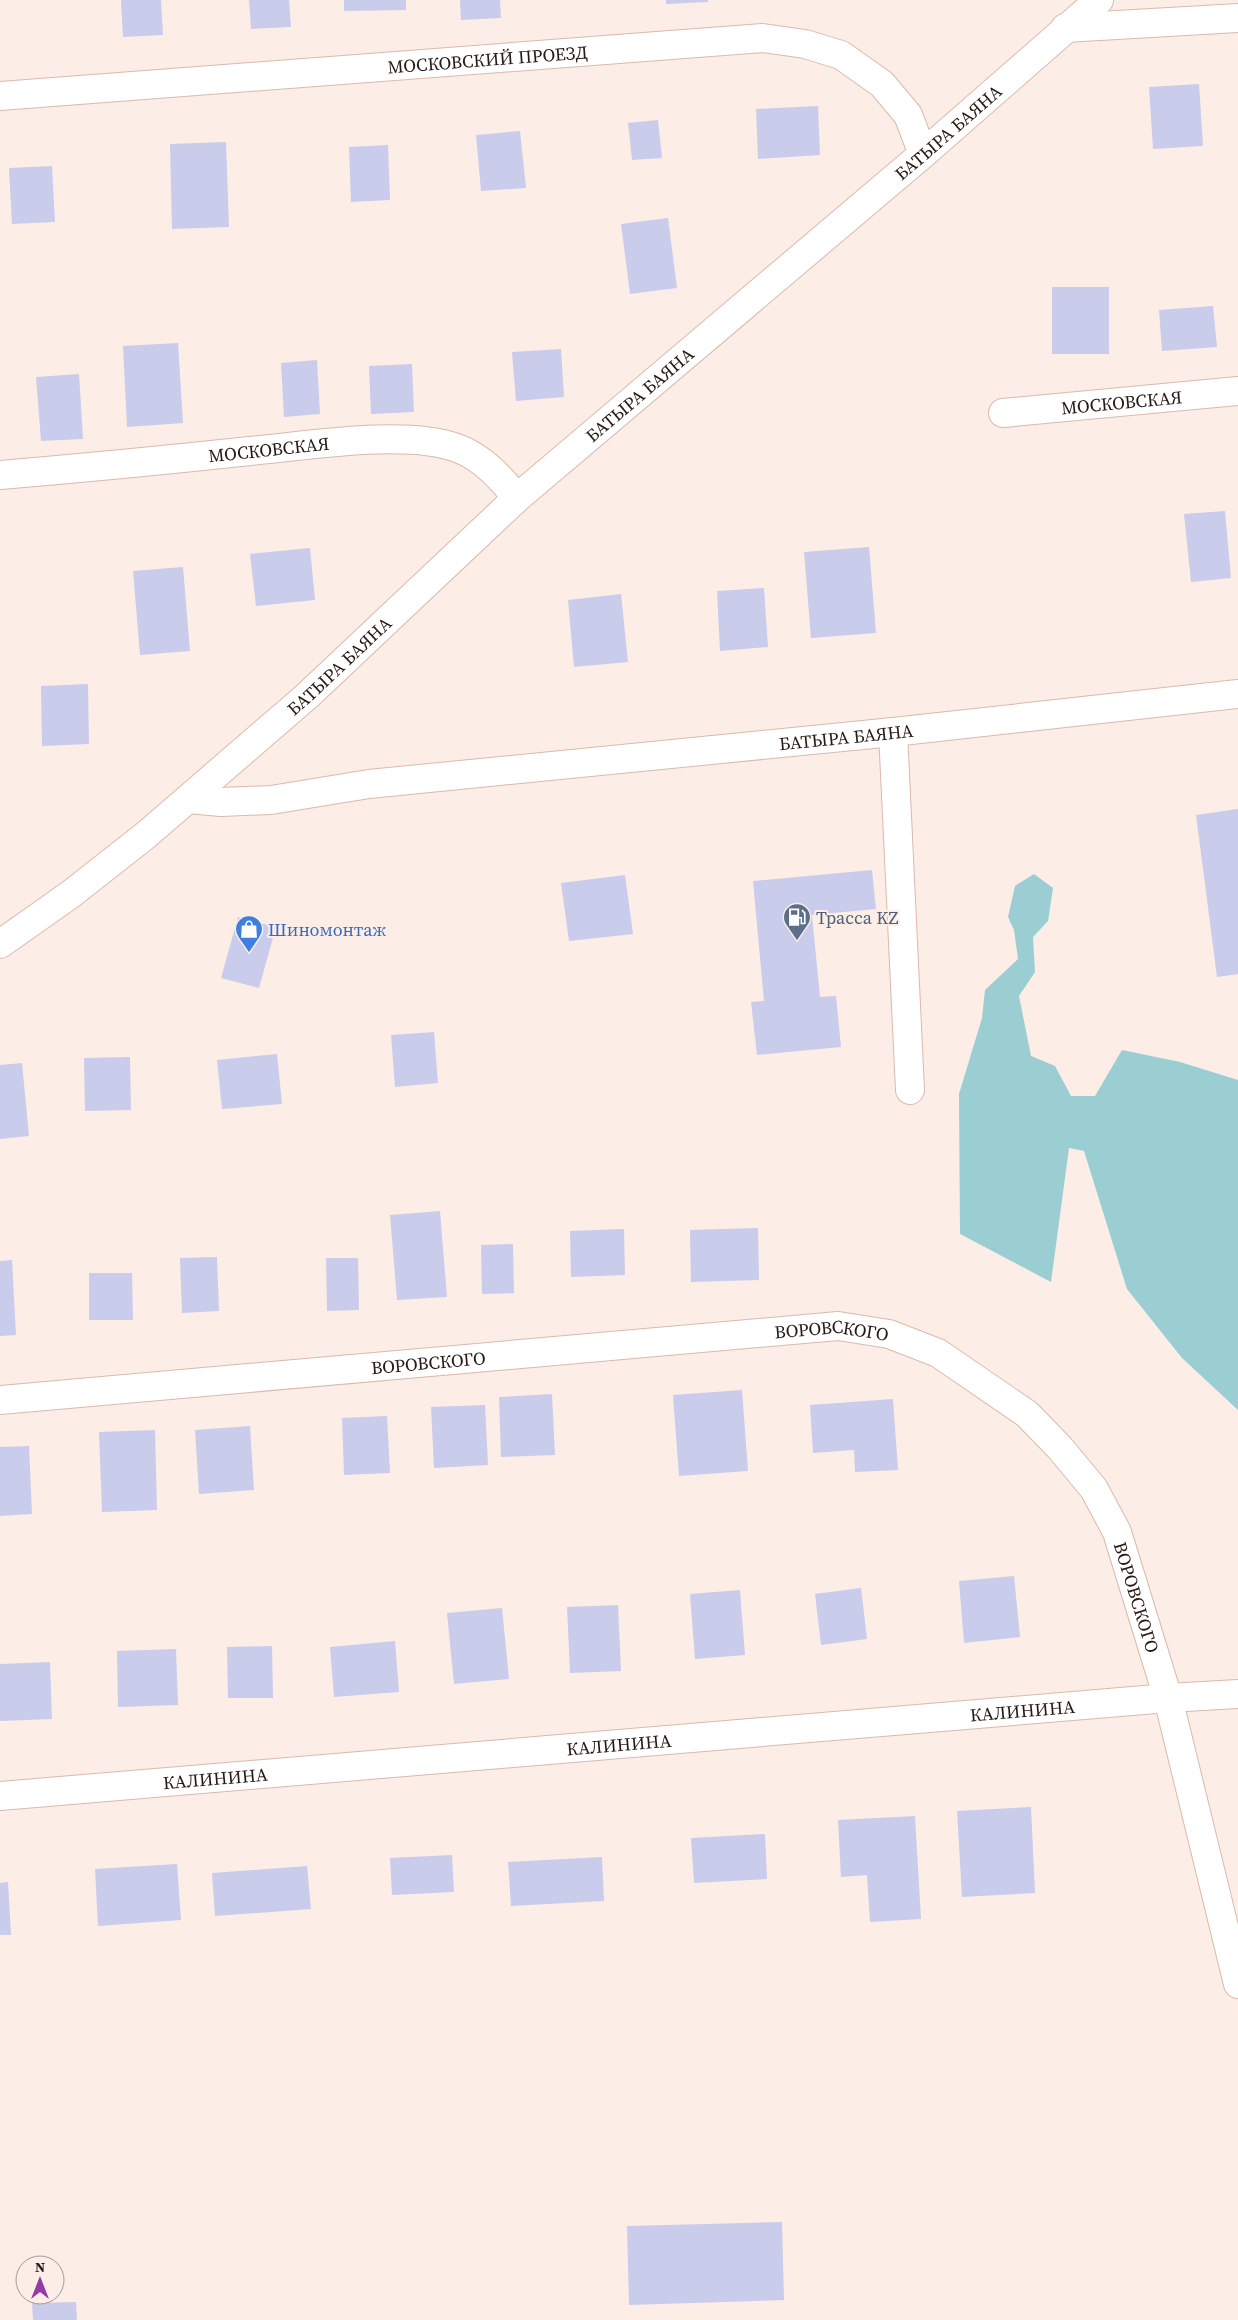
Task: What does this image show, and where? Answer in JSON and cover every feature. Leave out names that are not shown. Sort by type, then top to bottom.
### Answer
[{"type":"street","name":"БАТЫРА БАЯНА","points":[[0,944],[72,894],[188,799],[307,696],[518,498],[923,154],[1099,0]]},
{"type":"street","points":[[1066,28],[1238,18]]},
{"type":"street","name":"МОСКОВСКИЙ ПРОЕЗД","points":[[0,96],[763,38],[805,44],[841,55],[882,84],[908,115],[923,154]]},
{"type":"street","name":"МОСКОВСКАЯ","points":[[1003,413],[1238,391]]},
{"type":"street","name":"МОСКОВСКАЯ","points":[[0,475],[310,445],[377,440],[425,440],[458,448],[473,457],[495,471],[518,498]]},
{"type":"street","name":"БАТЫРА БАЯНА","points":[[188,799],[220,802],[271,800],[369,784],[893,732],[1238,694]]},
{"type":"street","points":[[893,732],[910,1090]]},
{"type":"street","name":"ВОРОВСКОГО","points":[[0,1400],[838,1326],[889,1334],[938,1353],[1028,1414],[1060,1448],[1094,1489],[1117,1532],[1168,1698],[1238,1984]]},
{"type":"street","name":"КАЛИНИНА","points":[[0,1796],[1168,1698],[1238,1694]]},
{"type":"water","points":[[1034,874],[1053,888],[1048,921],[1033,937],[1035,972],[1019,996],[1031,1056],[1055,1066],[1071,1096],[1095,1096],[1122,1050],[1180,1062],[1238,1080],[1238,1410],[1182,1358],[1127,1289],[1084,1151],[1069,1148],[1051,1282],[960,1234],[959,1094],[982,1018],[985,990],[1018,959],[1014,930],[1008,917],[1015,886]]},
{"type":"building","points":[[121,0],[161,0],[163,35],[123,37]]},
{"type":"building","points":[[249,0],[289,0],[291,27],[251,29]]},
{"type":"building","points":[[344,0],[406,0],[406,10],[344,11]]},
{"type":"building","points":[[460,0],[500,0],[501,18],[461,20]]},
{"type":"building","points":[[666,0],[708,0],[708,2],[666,4]]},
{"type":"building","points":[[1199,84],[1203,146],[1153,149],[1149,87]]},
{"type":"building","points":[[818,106],[820,155],[758,159],[756,109]]},
{"type":"building","points":[[658,120],[662,158],[632,160],[628,123]]},
{"type":"building","points":[[520,131],[526,188],[481,191],[476,135]]},
{"type":"building","points":[[226,142],[229,227],[172,229],[170,144]]},
{"type":"building","points":[[388,145],[390,200],[351,202],[349,147]]},
{"type":"building","points":[[52,166],[55,222],[12,224],[9,168]]},
{"type":"building","points":[[668,218],[677,288],[630,294],[621,224]]},
{"type":"building","points":[[1052,287],[1109,287],[1109,354],[1052,354]]},
{"type":"building","points":[[1213,306],[1217,347],[1162,351],[1159,310]]},
{"type":"building","points":[[178,343],[183,423],[127,427],[123,346]]},
{"type":"building","points":[[561,349],[564,397],[516,401],[512,352]]},
{"type":"building","points":[[317,360],[320,414],[284,417],[281,363]]},
{"type":"building","points":[[412,364],[414,412],[371,414],[369,366]]},
{"type":"building","points":[[79,374],[83,439],[41,441],[36,377]]},
{"type":"building","points":[[1225,511],[1231,578],[1191,582],[1184,514]]},
{"type":"building","points":[[869,547],[876,633],[811,638],[804,552]]},
{"type":"building","points":[[310,548],[315,600],[256,606],[250,554]]},
{"type":"building","points":[[183,567],[190,651],[140,655],[133,571]]},
{"type":"building","points":[[764,588],[768,647],[720,651],[717,591]]},
{"type":"building","points":[[621,594],[628,662],[574,667],[568,600]]},
{"type":"building","points":[[88,684],[89,744],[42,746],[41,686]]},
{"type":"building","points":[[1238,809],[1238,974],[1217,977],[1196,815]]},
{"type":"building","points":[[872,870],[876,909],[812,915],[820,997],[836,996],[841,1047],[757,1055],[751,1002],[764,1001],[753,881]]},
{"type":"building","points":[[625,875],[633,934],[569,941],[561,883]]},
{"type":"building","name":"Шиномонтаж","points":[[238,917],[276,927],[259,988],[221,978]]},
{"type":"building","points":[[434,1032],[438,1083],[395,1087],[391,1035]]},
{"type":"building","points":[[277,1054],[282,1104],[222,1109],[217,1060]]},
{"type":"building","points":[[130,1057],[131,1110],[85,1111],[84,1058]]},
{"type":"building","points":[[22,1063],[29,1136],[0,1139],[0,1065]]},
{"type":"building","points":[[440,1211],[447,1297],[397,1300],[390,1215]]},
{"type":"building","points":[[758,1228],[759,1280],[691,1282],[690,1230]]},
{"type":"building","points":[[624,1229],[625,1275],[571,1277],[570,1231]]},
{"type":"building","points":[[513,1244],[514,1293],[482,1294],[481,1245]]},
{"type":"building","points":[[217,1257],[219,1311],[182,1313],[180,1258]]},
{"type":"building","points":[[326,1258],[358,1258],[359,1310],[327,1311]]},
{"type":"building","points":[[12,1260],[16,1335],[0,1336],[0,1261]]},
{"type":"building","points":[[89,1273],[132,1273],[133,1320],[89,1320]]},
{"type":"building","points":[[742,1390],[748,1471],[679,1476],[673,1395]]},
{"type":"building","points":[[552,1394],[555,1455],[501,1457],[499,1397]]},
{"type":"building","points":[[893,1399],[898,1470],[855,1472],[854,1450],[813,1453],[810,1405]]},
{"type":"building","points":[[485,1405],[488,1465],[434,1468],[431,1407]]},
{"type":"building","points":[[387,1416],[390,1473],[344,1475],[342,1418]]},
{"type":"building","points":[[250,1426],[254,1490],[199,1494],[195,1430]]},
{"type":"building","points":[[155,1430],[157,1510],[102,1512],[99,1432]]},
{"type":"building","points":[[29,1446],[32,1514],[0,1516],[0,1447]]},
{"type":"building","points":[[1014,1576],[1020,1637],[964,1643],[959,1581]]},
{"type":"building","points":[[861,1588],[867,1639],[821,1645],[815,1594]]},
{"type":"building","points":[[740,1590],[745,1655],[695,1659],[690,1594]]},
{"type":"building","points":[[618,1605],[621,1671],[570,1673],[567,1607]]},
{"type":"building","points":[[502,1608],[509,1679],[454,1684],[447,1613]]},
{"type":"building","points":[[395,1641],[399,1692],[334,1697],[330,1647]]},
{"type":"building","points":[[272,1646],[273,1698],[228,1698],[227,1647]]},
{"type":"building","points":[[176,1649],[178,1705],[118,1707],[117,1651]]},
{"type":"building","points":[[50,1662],[52,1719],[0,1721],[0,1664]]},
{"type":"building","points":[[1031,1807],[1035,1893],[962,1897],[957,1811]]},
{"type":"building","points":[[915,1816],[921,1919],[870,1922],[867,1875],[841,1877],[838,1820]]},
{"type":"building","points":[[765,1834],[767,1879],[694,1883],[691,1838]]},
{"type":"building","points":[[452,1855],[454,1892],[392,1895],[390,1858]]},
{"type":"building","points":[[602,1857],[604,1901],[511,1906],[508,1862]]},
{"type":"building","points":[[177,1864],[181,1920],[98,1926],[95,1869]]},
{"type":"building","points":[[307,1866],[311,1909],[215,1916],[212,1873]]},
{"type":"building","points":[[8,1882],[11,1935],[0,1935],[0,1883]]},
{"type":"building","points":[[782,2222],[784,2300],[629,2305],[627,2226]]},
{"type":"building","points":[[65,2302],[76,2302],[77,2320],[33,2320],[32,2305],[65,2305]]},
{"type":"place","name":"Трасса KZ","points":[[797,941]]},
{"type":"place","name":"Шиномонтаж","points":[[249,953]]}]
